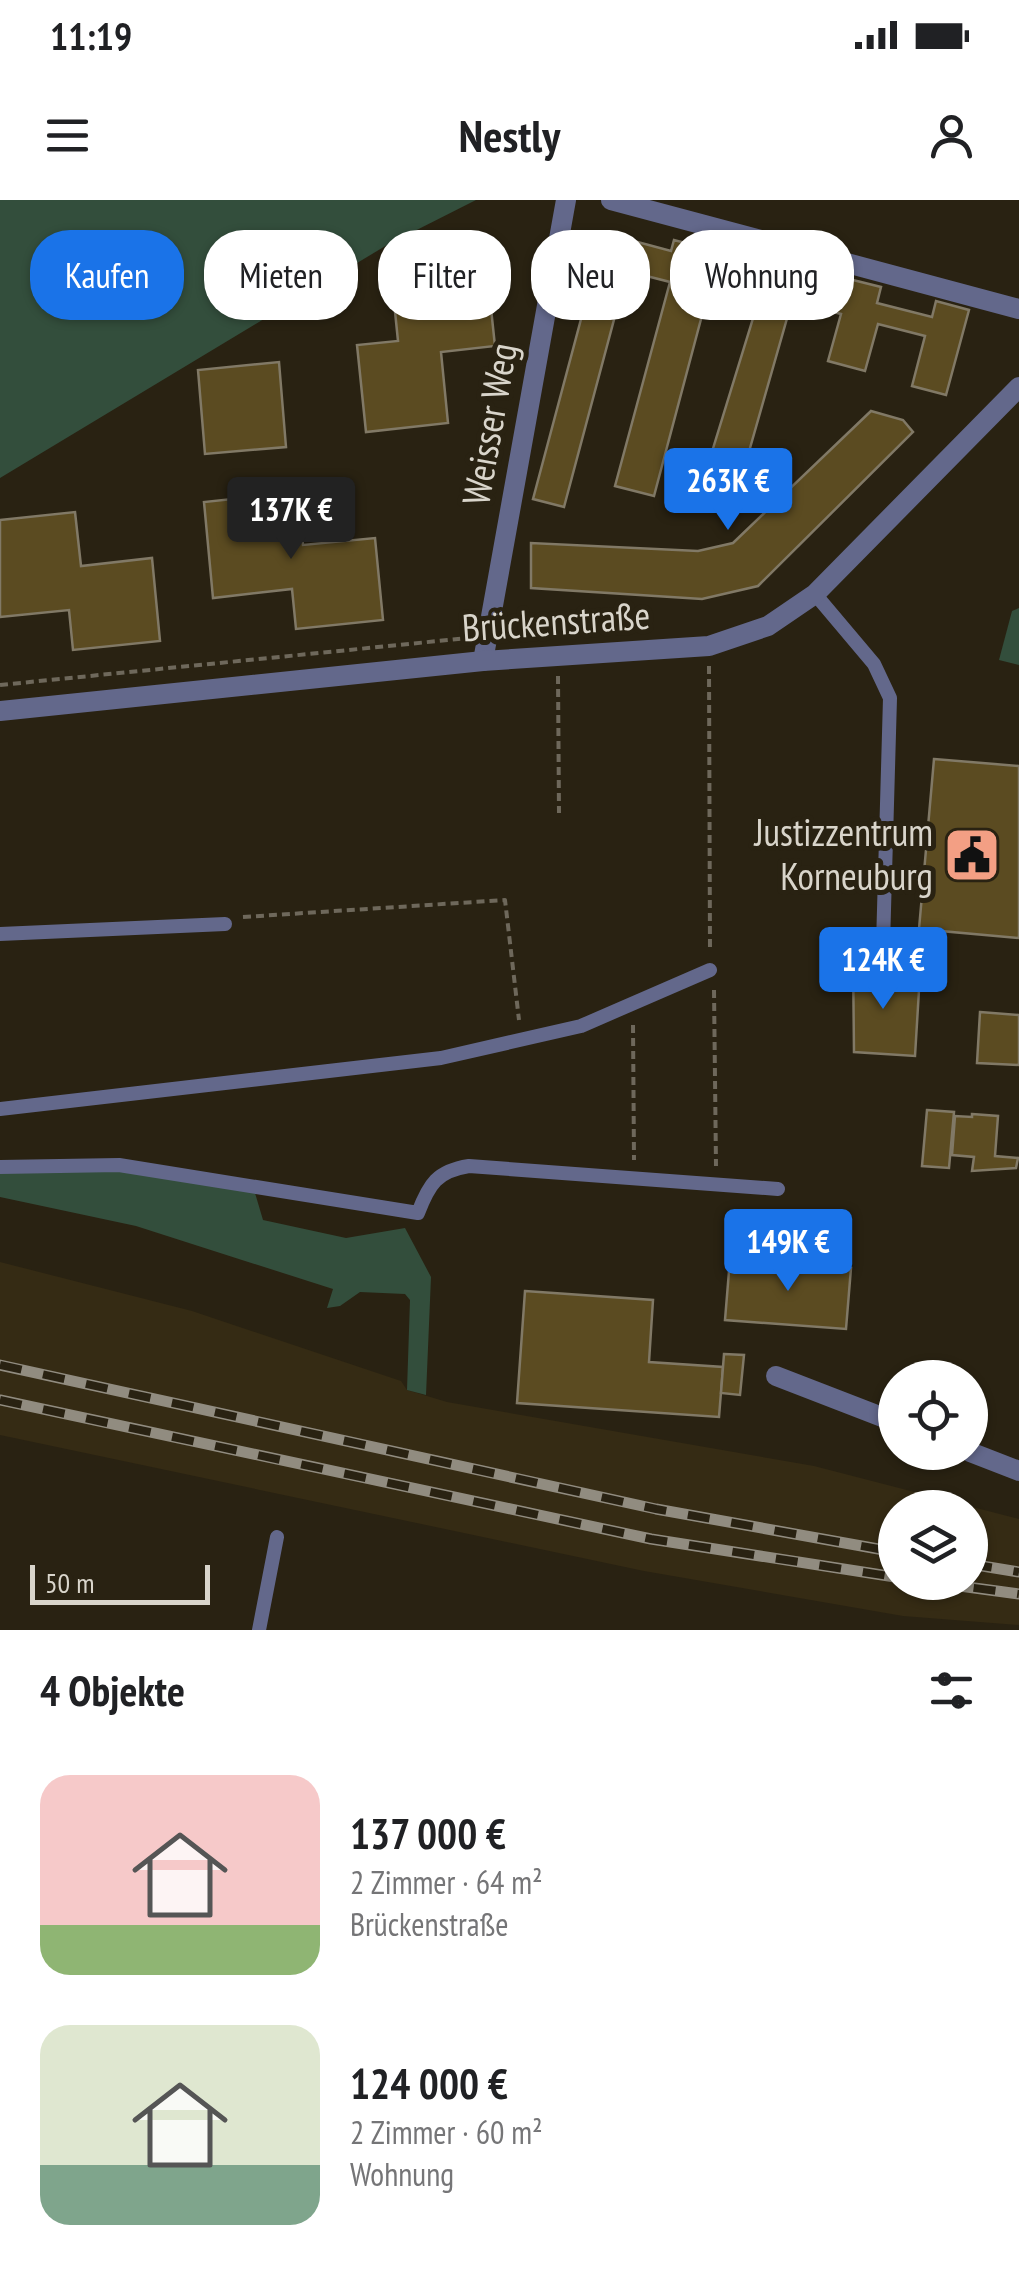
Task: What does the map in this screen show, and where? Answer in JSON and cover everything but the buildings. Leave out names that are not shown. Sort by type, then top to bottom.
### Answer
[{"type":"street","name":"Weisser Weg","points":[[482,661],[566,200]]},
{"type":"street","points":[[611,200],[1019,309]]},
{"type":"street","name":"Brückenstraße","points":[[0,712],[482,661],[709,646],[768,626],[815,594],[1019,387]]},
{"type":"street","points":[[776,1376],[878,1415]]},
{"type":"street","points":[[988,1459],[1019,1471]]},
{"type":"lane","points":[[815,594],[874,664],[890,698],[883,945]]},
{"type":"lane","points":[[0,934],[225,924]]},
{"type":"lane","points":[[0,1109],[441,1058],[580,1026],[710,970]]},
{"type":"lane","points":[[0,1167],[119,1165],[418,1212],[430,1182],[468,1166],[778,1189]]},
{"type":"lane","points":[[259,1630],[276,1537]]},
{"type":"path","points":[[0,684],[487,636]]},
{"type":"path","points":[[709,646],[710,970],[715,999],[716,1184]]},
{"type":"path","points":[[557,656],[559,813]]},
{"type":"path","points":[[225,924],[234,917],[506,900],[521,1039]]},
{"type":"path","points":[[633,1005],[634,1178]]},
{"type":"shaded area","points":[[0,1262],[192,1311],[401,1381],[407,1390],[447,1402],[814,1466],[907,1490],[878,1490],[878,1600],[988,1600],[988,1511],[1019,1519],[1019,1625],[903,1616],[644,1571],[0,1435]]},
{"type":"green space","points":[[0,200],[476,200],[417,230],[378,230],[378,250],[358,262],[358,230],[204,230],[204,320],[262,320],[0,478]]},
{"type":"green space","points":[[1019,608],[1019,665],[999,660],[1012,611]]},
{"type":"green space","points":[[119,1170],[255,1193],[263,1220],[346,1238],[405,1228],[431,1277],[426,1395],[407,1390],[410,1300],[405,1294],[360,1292],[340,1306],[327,1308],[333,1289],[136,1226],[0,1197],[0,1171]]},
{"type":"railway","points":[[0,1365],[656,1509],[878,1549]]},
{"type":"railway","points":[[0,1400],[651,1539],[878,1574]]},
{"type":"railway","points":[[988,1567],[1019,1572]]},
{"type":"railway","points":[[988,1590],[1019,1594]]},
{"type":"place","name":"Justizzentrum Korneuburg","points":[[972,855]]}]
